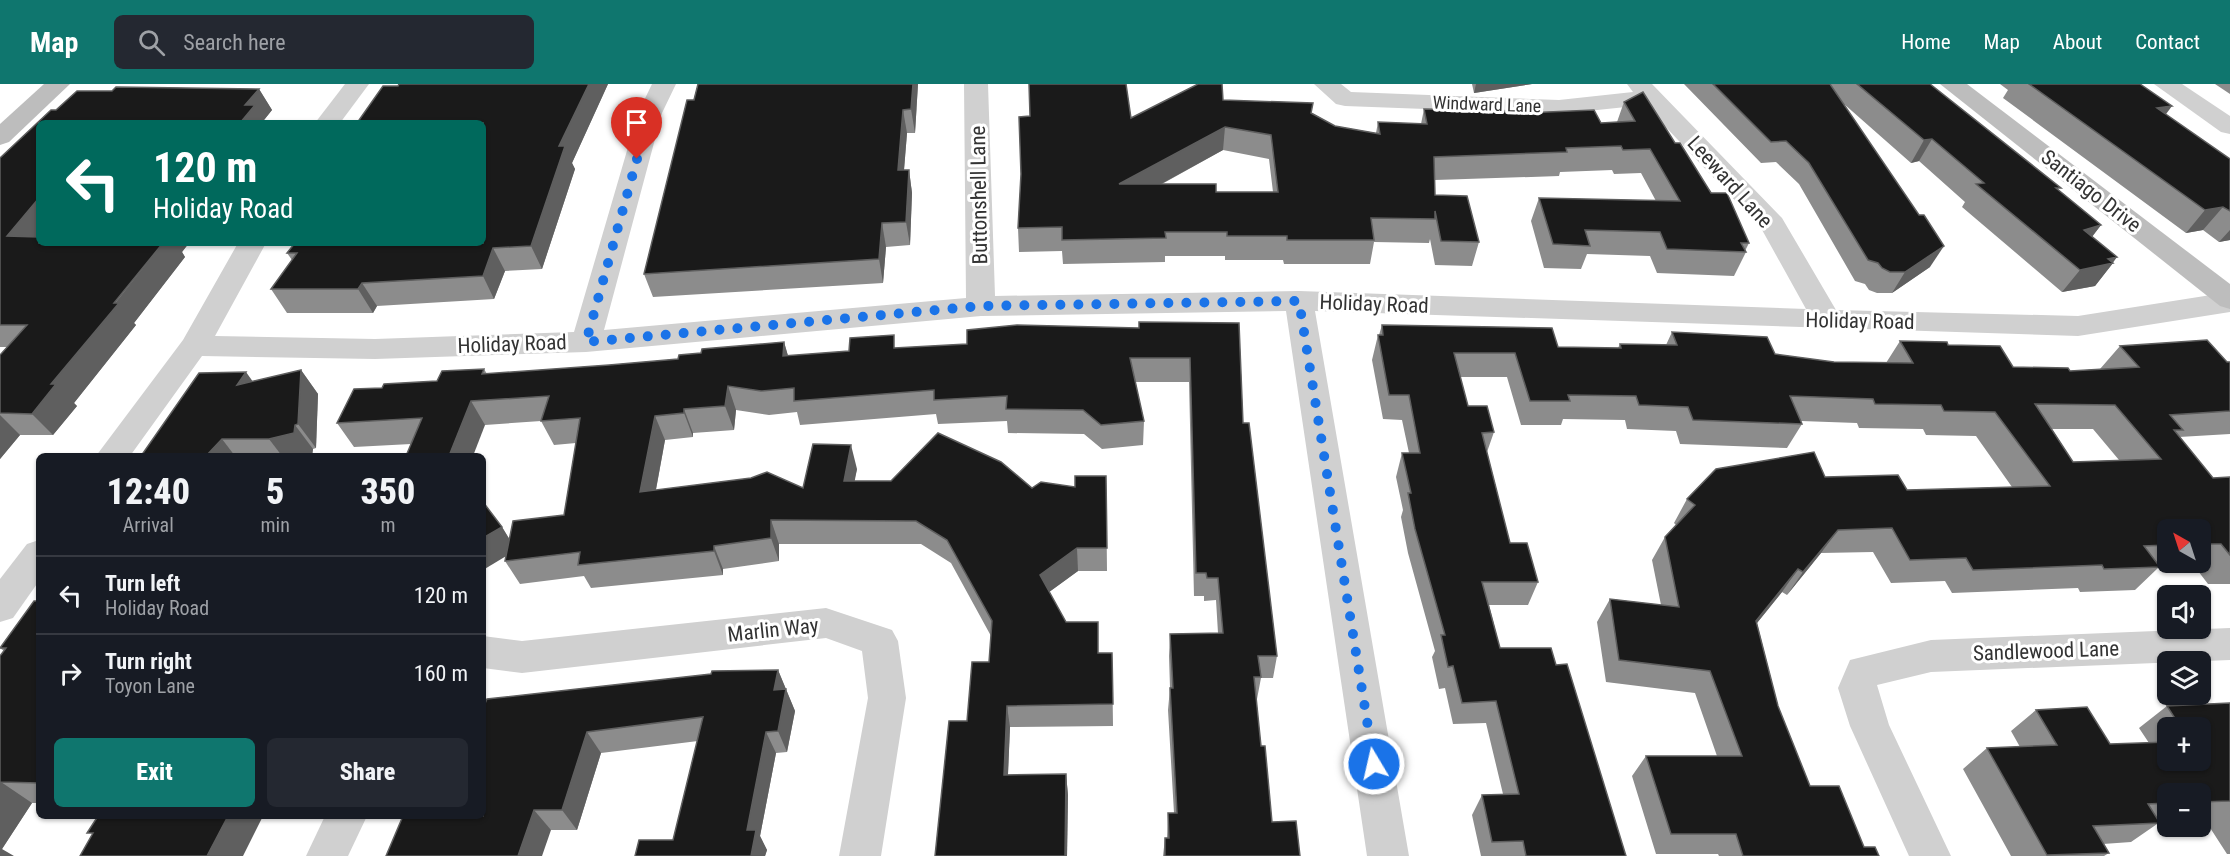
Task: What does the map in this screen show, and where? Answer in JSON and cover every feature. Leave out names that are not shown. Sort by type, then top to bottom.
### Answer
[{"type":"street","points":[[0,109],[28,84]]},
{"type":"street","points":[[0,137],[58,84]]},
{"type":"street","points":[[329,120],[357,84]]},
{"type":"street","points":[[586,342],[650,113],[664,84]]},
{"type":"street","name":"Buttonshell Lane","points":[[976,84],[981,306]]},
{"type":"street","name":"Windward Lane","points":[[1326,84],[1345,99],[1559,106],[1645,90]]},
{"type":"street","name":"Santiago Drive","points":[[1952,84],[2230,300]]},
{"type":"street","points":[[2166,84],[2230,127]]},
{"type":"street","name":"Leeward Lane","points":[[1645,90],[1772,224],[1827,320]]},
{"type":"street","points":[[114,453],[194,346],[250,246]]},
{"type":"street","name":"Holiday Road","points":[[194,346],[375,349],[586,342],[981,306],[1299,301],[1827,320],[2078,326],[2230,300]]},
{"type":"street","points":[[1299,301],[1388,856]]},
{"type":"street","points":[[0,607],[36,558]]},
{"type":"street","name":"Marlin Way","points":[[486,652],[532,656],[826,623],[879,641],[887,698],[860,856]]},
{"type":"street","name":"Sandlewood Lane","points":[[1930,856],[1870,726],[1857,688],[1863,672],[1931,656],[2230,644]]},
{"type":"street","points":[[327,856],[345,819]]},
{"type":"building","points":[[399,84],[589,84],[559,146],[565,146],[531,246],[493,248],[483,276],[362,283],[358,289],[271,289],[297,253],[287,253],[293,246],[486,246],[486,120],[359,120],[383,86],[398,86]]},
{"type":"building","points":[[698,84],[913,84],[911,109],[903,110],[898,170],[909,170],[906,222],[882,223],[879,259],[644,274],[687,100],[694,100]]},
{"type":"building","points":[[1029,84],[1126,84],[1131,118],[1198,84],[1222,84],[1223,100],[1313,103],[1311,113],[1335,126],[1380,134],[1378,122],[1427,124],[1424,109],[1522,111],[1522,113],[1594,110],[1601,123],[1635,121],[1624,102],[1643,92],[1675,143],[1680,143],[1711,193],[1727,193],[1749,243],[1741,243],[1746,252],[1667,249],[1660,232],[1585,230],[1590,246],[1553,244],[1539,198],[1680,201],[1650,149],[1623,150],[1621,146],[1566,148],[1567,152],[1434,157],[1435,195],[1467,196],[1479,242],[1441,241],[1435,211],[1435,219],[1371,218],[1374,240],[1287,240],[1287,236],[1227,236],[1227,232],[1165,232],[1166,238],[1062,240],[1062,227],[1018,228],[1021,174],[1019,117],[1030,116]],"holes":[[[1225,127],[1271,135],[1278,192],[1216,192],[1216,184],[1119,184]]]},
{"type":"building","points":[[1713,84],[1830,84],[1919,215],[1924,215],[1944,246],[1905,272],[1890,272],[1878,263],[1868,260],[1809,163],[1786,141],[1771,142]]},
{"type":"building","points":[[1857,84],[1930,84],[2061,188],[2056,188],[2101,225],[2084,230],[2117,257],[2108,259],[2113,263],[2080,270],[1976,184],[1984,183],[1932,139],[1924,140]]},
{"type":"building","points":[[2029,84],[2140,84],[2172,106],[2157,108],[2230,159],[2230,211],[2223,207],[2205,210]]},
{"type":"building","points":[[116,87],[259,89],[245,105],[255,105],[242,120],[40,120],[51,110],[56,110],[77,91],[112,91]]},
{"type":"building","points":[[36,124],[36,202],[7,236],[36,237],[36,246],[161,246],[114,303],[119,303],[51,384],[56,384],[32,414],[0,413],[0,355],[27,325],[0,325],[0,158]]},
{"type":"building","points":[[1139,322],[1239,323],[1243,423],[1249,423],[1277,656],[1258,656],[1261,677],[1254,677],[1261,746],[1265,746],[1272,822],[1296,821],[1300,856],[1165,856],[1165,838],[1169,838],[1168,813],[1177,813],[1170,688],[1173,688],[1170,634],[1223,633],[1218,578],[1207,578],[1206,573],[1196,573],[1190,358],[1130,358],[1144,421],[1101,425],[1083,410],[1006,409],[1007,396],[934,400],[934,390],[794,401],[794,388],[761,391],[728,386],[725,406],[684,409],[684,413],[655,416],[640,492],[751,478],[767,472],[803,488],[813,444],[851,445],[844,481],[891,481],[938,433],[1001,462],[1032,488],[1041,482],[1075,487],[1075,476],[1106,476],[1107,548],[1077,548],[1040,575],[1066,622],[1098,622],[1098,653],[1112,653],[1113,704],[1007,706],[1004,775],[1066,774],[1065,856],[935,856],[949,721],[967,721],[972,662],[989,662],[992,621],[947,540],[916,521],[771,520],[771,538],[714,546],[714,551],[578,565],[580,552],[505,561],[513,521],[564,515],[580,418],[541,421],[549,396],[471,401],[450,453],[407,453],[422,418],[337,423],[354,389],[382,388],[384,384],[437,381],[442,371],[484,369],[482,374],[609,365],[678,359],[679,355],[701,353],[702,349],[784,342],[783,356],[849,351],[850,338],[894,335],[894,348],[967,344],[967,330],[1017,325],[1139,328]]},
{"type":"building","points":[[1382,325],[1552,328],[1558,347],[1621,348],[1620,344],[1677,345],[1672,332],[1767,337],[1775,354],[1834,362],[1913,363],[1900,341],[1947,342],[1948,345],[2000,346],[2013,367],[2068,368],[2070,371],[2139,367],[2120,346],[2207,340],[2227,362],[2230,362],[2230,411],[2170,415],[2183,430],[2174,430],[2213,478],[2230,477],[2230,555],[2221,544],[2211,544],[2211,519],[2157,519],[2157,545],[2144,546],[2157,563],[2157,567],[2104,569],[2102,565],[1973,570],[1966,558],[1910,560],[1892,528],[1838,530],[1803,572],[1798,569],[1756,621],[1778,706],[1810,786],[1839,786],[1864,847],[1875,847],[1879,856],[1743,856],[1736,834],[1671,834],[1646,756],[1742,756],[1710,671],[1619,660],[1610,599],[1679,607],[1665,537],[1695,505],[1687,499],[1716,469],[1814,452],[1825,477],[1898,475],[1907,490],[2050,486],[1995,412],[1944,411],[1941,405],[1875,404],[1873,399],[1790,396],[1802,424],[1693,420],[1688,407],[1639,405],[1636,396],[1568,395],[1570,401],[1530,401],[1515,353],[1454,353],[1468,406],[1487,406],[1494,432],[1482,433],[1510,543],[1527,543],[1538,582],[1482,582],[1500,648],[1551,648],[1556,665],[1567,664],[1626,856],[1526,856],[1523,841],[1492,842],[1482,795],[1519,794],[1496,701],[1462,703],[1453,666],[1448,667],[1441,635],[1445,635],[1415,529],[1408,493],[1411,493],[1402,453],[1420,453],[1409,395],[1389,395],[1378,335],[1383,335]],"holes":[[[2035,404],[2115,405],[2161,459],[2073,462]]]},
{"type":"building","points":[[301,370],[298,424],[295,425],[294,433],[269,439],[222,439],[209,453],[143,453],[199,373],[246,372],[237,385]]},
{"type":"building","points":[[486,506],[502,527],[486,536]]},
{"type":"building","points":[[36,601],[36,783],[1,782],[0,784],[0,656],[6,648],[0,648]]},
{"type":"building","points":[[778,670],[774,690],[786,689],[778,731],[766,732],[747,830],[756,830],[751,856],[635,856],[639,840],[673,840],[703,717],[587,732],[562,810],[534,810],[518,856],[386,856],[402,819],[486,819],[487,699],[711,674],[712,671]]},
{"type":"building","points":[[2230,703],[2230,801],[2211,802],[2211,783],[2157,783],[2157,804],[2148,804],[2157,818],[2157,823],[2093,826],[2109,853],[2047,855],[1987,748],[2057,745],[2036,710],[2087,707],[2110,744],[2157,742],[2157,771],[2211,771],[2211,717],[2174,717],[2167,706]]},
{"type":"building","points":[[96,819],[226,819],[207,856],[80,856],[93,833],[87,833]]},
{"type":"route","points":[[637,159],[586,342],[981,306],[1299,301],[1374,764]]}]
